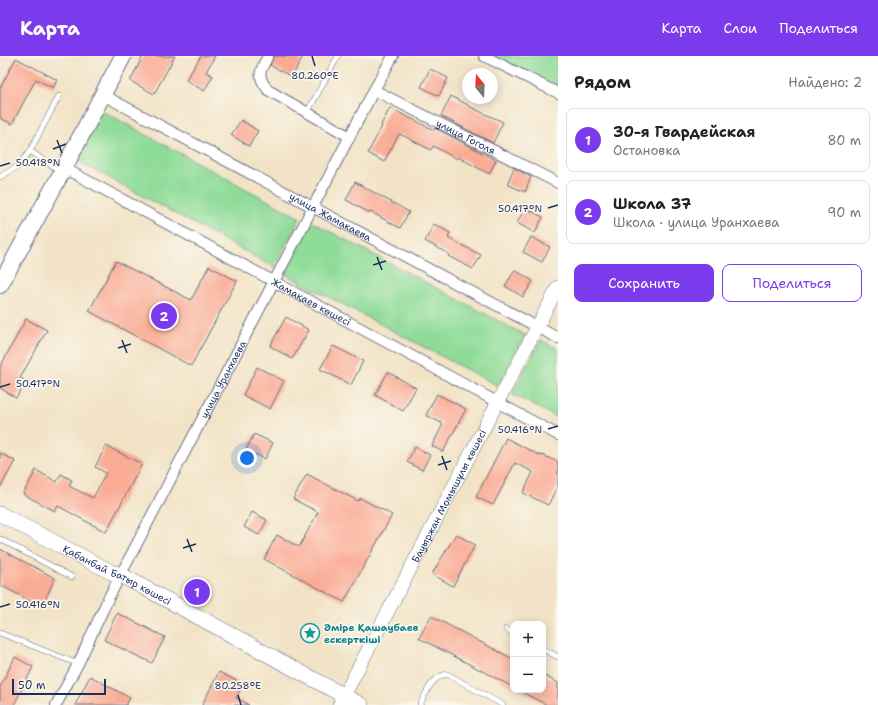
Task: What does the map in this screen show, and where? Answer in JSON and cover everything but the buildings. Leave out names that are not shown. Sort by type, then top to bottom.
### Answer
[{"type":"main road","points":[[0,285],[123,56]]},
{"type":"main road","name":"Қабанбай Батыр көшесі","points":[[0,514],[111,572],[121,575],[342,700],[361,705]]},
{"type":"street","points":[[268,56],[260,71],[261,82],[268,90],[307,114],[350,137]]},
{"type":"street","name":"улица Уранхаева","points":[[56,705],[78,664],[108,599],[393,56]]},
{"type":"street","points":[[484,56],[558,93]]},
{"type":"street","name":"улица Гоголя","points":[[374,90],[558,183]]},
{"type":"street","name":"улица Жамакаева","points":[[103,95],[558,338]]},
{"type":"street","name":"Жамақаев көшесі","points":[[63,170],[274,281],[558,435]]},
{"type":"street","name":"Бауыржан Момышұлы көшесі","points":[[342,700],[558,287]]},
{"type":"lane","points":[[307,114],[338,56]]},
{"type":"lane","points":[[0,177],[18,166],[30,151],[59,96]]},
{"type":"lane","points":[[30,151],[63,170]]},
{"type":"lane","points":[[0,539],[72,577]]},
{"type":"lane","points":[[506,629],[510,631]]},
{"type":"lane","points":[[0,634],[78,664]]},
{"type":"lane","points":[[546,651],[558,657]]},
{"type":"lane","points":[[420,705],[435,679],[447,674],[503,705]]},
{"type":"green space","points":[[488,56],[558,56],[558,90]]},
{"type":"green space","points":[[102,111],[300,218],[274,267],[76,160]]},
{"type":"green space","points":[[312,222],[525,335],[498,386],[285,274]]},
{"type":"green space","points":[[541,340],[558,349],[558,418],[512,394]]},
{"type":"place","name":"Школа 37","points":[[164,316]]},
{"type":"place","name":"30-я Гвардейская","points":[[197,592]]},
{"type":"place","name":"Әміре Қашаубаев ескерткіші","points":[[310,633]]}]
